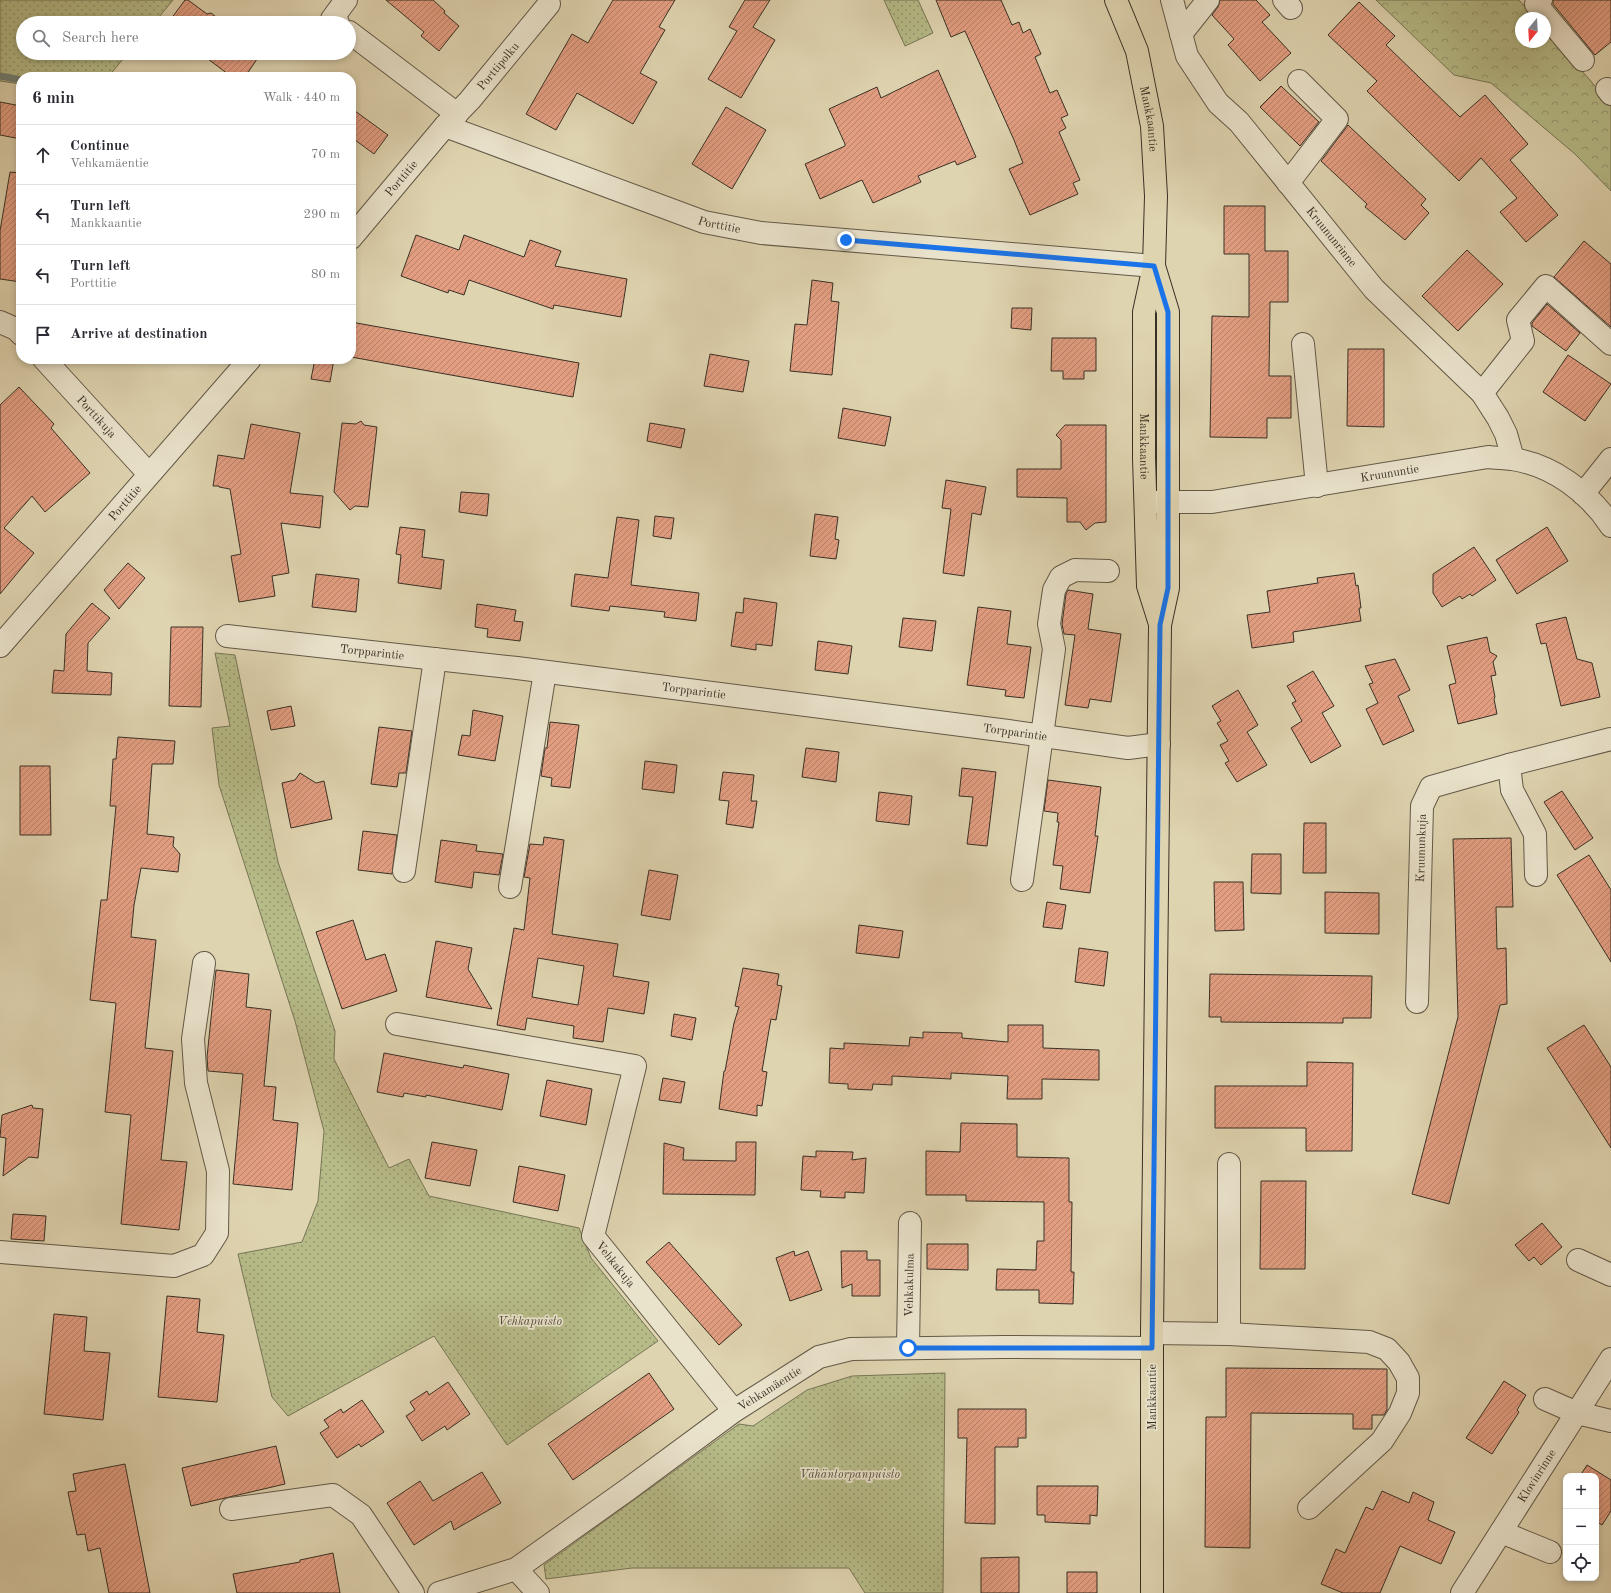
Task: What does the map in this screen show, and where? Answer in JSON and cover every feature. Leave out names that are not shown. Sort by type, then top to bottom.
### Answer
[{"type":"main road","name":"Mankkaantie","points":[[1116,0],[1137,51],[1152,126],[1156,196],[1154,266],[1144,312],[1146,502],[1148,586],[1160,625]]},
{"type":"main road","name":"Mankkaantie","points":[[1152,1593],[1152,1341],[1160,625],[1168,588],[1169,502],[1168,312],[1154,266]]},
{"type":"street","points":[[334,16],[346,0]]},
{"type":"street","name":"Kruununrinne","points":[[1172,0],[1187,56],[1218,103],[1240,122],[1374,289],[1482,393],[1506,434],[1513,459]]},
{"type":"street","points":[[1181,34],[1208,0]]},
{"type":"street","points":[[1536,1],[1584,60]]},
{"type":"street","name":"Porttipolku","points":[[451,120],[549,4]]},
{"type":"street","points":[[356,38],[451,120]]},
{"type":"street","points":[[1288,183],[1337,119],[1299,81]]},
{"type":"street","name":"Porttitie","points":[[356,232],[451,120],[704,222],[736,230],[774,235],[1154,266]]},
{"type":"street","points":[[1482,393],[1523,341],[1518,320],[1546,286],[1611,344]]},
{"type":"street","points":[[0,322],[16,329]]},
{"type":"street","points":[[1303,344],[1317,486]]},
{"type":"street","name":"Porttikuja","points":[[49,364],[149,474]]},
{"type":"street","name":"Porttitie","points":[[0,646],[246,364]]},
{"type":"street","name":"Kruununtie","points":[[1146,502],[1212,502],[1488,457],[1513,459],[1531,464],[1571,482],[1591,501],[1611,526]]},
{"type":"street","points":[[1583,494],[1611,459]]},
{"type":"street","points":[[1022,880],[1054,649],[1049,624],[1054,590],[1061,577],[1075,570],[1108,571]]},
{"type":"street","name":"Torpparintie","points":[[227,636],[545,672],[1128,748],[1159,744]]},
{"type":"street","points":[[404,871],[435,659]]},
{"type":"street","points":[[510,887],[545,672]]},
{"type":"street","name":"Kruununkuja","points":[[1417,1002],[1422,806],[1431,788],[1509,765],[1611,739]]},
{"type":"street","points":[[1509,765],[1512,790],[1535,834],[1536,876]]},
{"type":"street","points":[[0,1252],[174,1266],[203,1255],[217,1233],[218,1171],[196,1083],[194,1054],[193,1039],[204,963]]},
{"type":"street","name":"Vehkakuja","points":[[397,1024],[635,1066],[593,1236],[734,1411]]},
{"type":"street","points":[[1229,1164],[1229,1334]]},
{"type":"street","name":"Vehkakulma","points":[[908,1348],[910,1223]]},
{"type":"street","points":[[1578,1260],[1611,1275]]},
{"type":"street","name":"Vehkamäentie","points":[[439,1593],[516,1569],[734,1411],[819,1357],[851,1349],[1152,1341],[1229,1334],[1369,1342],[1387,1349],[1399,1362],[1408,1378],[1408,1393],[1400,1412],[1382,1441],[1309,1508]]},
{"type":"street","name":"Klovinrinne","points":[[1462,1593],[1577,1413],[1609,1367]]},
{"type":"street","points":[[1545,1399],[1577,1413],[1611,1421]]},
{"type":"street","points":[[231,1509],[333,1495],[361,1515],[413,1593]]},
{"type":"street","points":[[1501,1532],[1550,1552]]},
{"type":"street","points":[[516,1569],[538,1593]]},
{"type":"green space","points":[[0,0],[173,0],[160,16],[16,16],[16,60],[122,60],[112,72],[16,72],[16,83],[0,81]]},
{"type":"green space","points":[[884,0],[918,0],[933,33],[905,46]]},
{"type":"green space","points":[[1376,0],[1519,0],[1530,12],[1515,12],[1515,48],[1551,48],[1551,36],[1611,104],[1611,191],[1575,154],[1491,83],[1454,75]]},
{"type":"green space","name":"Vehkapuisto","points":[[215,653],[235,655],[278,862],[335,1031],[334,1059],[389,1168],[409,1159],[429,1196],[579,1228],[591,1258],[658,1341],[507,1445],[434,1336],[288,1416],[272,1397],[238,1254],[302,1242],[318,1201],[324,1131],[295,1021],[219,785],[212,728],[230,726]]},
{"type":"green space","name":"Vähäntorpanpuisto","points":[[945,1373],[943,1593],[865,1593],[849,1568],[632,1568],[546,1579],[544,1565],[739,1424],[753,1426],[807,1390],[852,1376]]},
{"type":"building","points":[[185,0],[188,0],[207,14],[211,13],[215,16],[173,16]]},
{"type":"building","points":[[386,0],[433,0],[445,11],[444,13],[459,26],[439,51],[421,36],[424,32]]},
{"type":"building","points":[[613,0],[675,0],[659,27],[665,30],[640,73],[657,82],[633,124],[577,93],[556,130],[526,114],[572,34],[588,43]]},
{"type":"building","points":[[745,0],[770,0],[753,27],[775,40],[741,98],[708,79],[737,31],[729,27]]},
{"type":"building","points":[[936,0],[1001,0],[1012,25],[1019,22],[1023,33],[1030,29],[1041,54],[1035,57],[1050,93],[1057,90],[1068,115],[1061,118],[1066,128],[1059,132],[1080,180],[1073,183],[1078,194],[1030,215],[1009,169],[1023,163],[1014,140],[965,31],[951,37]]},
{"type":"building","points":[[1220,0],[1256,0],[1270,15],[1262,22],[1291,53],[1260,81],[1228,45],[1234,39],[1212,15],[1218,7]]},
{"type":"building","points":[[1553,0],[1611,0],[1611,42],[1595,55],[1553,4]]},
{"type":"building","points":[[1359,2],[1395,36],[1386,45],[1460,117],[1485,95],[1528,144],[1510,160],[1558,215],[1526,242],[1500,212],[1517,198],[1481,158],[1459,181],[1367,91],[1377,81],[1328,35]]},
{"type":"building","points":[[209,60],[256,60],[248,72],[225,72]]},
{"type":"building","points":[[938,70],[976,157],[957,165],[955,161],[918,176],[921,182],[873,203],[862,180],[820,199],[805,164],[845,146],[829,109],[877,87],[881,98]]},
{"type":"building","points":[[1281,86],[1319,122],[1300,146],[1260,107]]},
{"type":"building","points":[[0,102],[16,105],[16,138],[0,135]]},
{"type":"building","points":[[726,107],[766,130],[732,189],[692,164]]},
{"type":"building","points":[[356,112],[388,135],[374,154],[356,141]]},
{"type":"building","points":[[1348,125],[1426,199],[1421,205],[1429,213],[1405,240],[1365,207],[1367,204],[1321,161]]},
{"type":"building","points":[[10,172],[16,173],[16,281],[0,279],[0,231]]},
{"type":"building","points":[[1224,206],[1265,206],[1265,251],[1288,251],[1288,302],[1270,302],[1269,376],[1291,376],[1291,418],[1267,418],[1267,438],[1210,437],[1212,316],[1249,317],[1249,254],[1224,254]]},
{"type":"building","points":[[416,235],[459,250],[464,235],[524,257],[530,240],[561,251],[555,266],[627,279],[621,317],[554,305],[553,309],[469,280],[464,295],[449,290],[448,293],[401,276]]},
{"type":"building","points":[[1584,241],[1611,264],[1611,327],[1554,277]]},
{"type":"building","points":[[1467,250],[1503,284],[1458,331],[1422,296]]},
{"type":"building","points":[[812,280],[833,283],[831,301],[839,302],[832,375],[790,371],[795,324],[807,325]]},
{"type":"building","points":[[1547,304],[1580,333],[1566,351],[1532,326],[1532,323]]},
{"type":"building","points":[[1012,308],[1032,308],[1031,330],[1011,328]]},
{"type":"building","points":[[356,323],[579,363],[573,397],[356,358]]},
{"type":"building","points":[[1052,338],[1096,338],[1096,371],[1084,371],[1084,379],[1063,379],[1063,371],[1051,371]]},
{"type":"building","points":[[1348,349],[1384,349],[1384,427],[1347,426]]},
{"type":"building","points":[[710,354],[749,361],[743,392],[704,386]]},
{"type":"building","points":[[1568,355],[1611,384],[1585,421],[1543,392]]},
{"type":"building","points":[[314,364],[333,364],[330,382],[311,379]]},
{"type":"building","points":[[19,387],[54,424],[51,428],[90,473],[45,512],[32,496],[4,528],[34,553],[0,594],[0,405]]},
{"type":"building","points":[[843,408],[891,417],[885,446],[838,438]]},
{"type":"building","points":[[361,421],[364,425],[377,427],[368,507],[355,506],[350,510],[334,492],[342,423],[356,424]]},
{"type":"building","points":[[650,423],[685,429],[681,448],[647,441]]},
{"type":"building","points":[[251,424],[300,433],[290,493],[323,496],[320,528],[281,523],[289,573],[272,576],[275,596],[239,602],[231,556],[241,554],[230,489],[213,486],[218,455],[244,459]]},
{"type":"building","points":[[1065,425],[1106,425],[1106,522],[1095,523],[1086,530],[1080,522],[1067,522],[1067,498],[1017,497],[1017,469],[1061,469],[1061,440],[1056,435]]},
{"type":"building","points":[[946,480],[986,487],[981,515],[972,513],[964,576],[943,573],[951,509],[942,508]]},
{"type":"building","points":[[461,492],[489,494],[487,516],[459,512]]},
{"type":"building","points":[[815,514],[838,517],[835,539],[839,540],[836,559],[810,556]]},
{"type":"building","points":[[655,516],[674,518],[671,539],[653,536]]},
{"type":"building","points":[[617,517],[639,520],[631,585],[699,593],[696,621],[664,617],[665,612],[610,606],[609,611],[571,606],[575,574],[608,578]]},
{"type":"building","points":[[400,527],[425,530],[422,557],[444,560],[441,589],[398,583],[401,555],[396,554]]},
{"type":"building","points":[[1547,527],[1568,561],[1517,594],[1496,560]]},
{"type":"building","points":[[1474,547],[1496,580],[1472,596],[1470,594],[1462,599],[1460,596],[1442,607],[1433,593],[1433,574]]},
{"type":"building","points":[[128,563],[145,578],[119,609],[104,590]]},
{"type":"building","points":[[1354,573],[1356,586],[1358,585],[1361,621],[1293,632],[1294,642],[1252,648],[1247,615],[1270,612],[1267,591],[1318,583],[1317,578]]},
{"type":"building","points":[[316,574],[359,579],[356,612],[312,607]]},
{"type":"building","points":[[1068,590],[1093,594],[1088,629],[1121,634],[1111,702],[1090,699],[1088,708],[1065,705],[1075,635],[1064,634],[1062,624],[1066,594]]},
{"type":"building","points":[[744,598],[777,603],[772,646],[756,644],[756,650],[731,646],[736,612],[743,613]]},
{"type":"building","points":[[92,603],[110,618],[88,643],[87,671],[112,673],[111,695],[52,693],[54,670],[64,671],[66,634]]},
{"type":"building","points":[[477,604],[516,610],[514,621],[523,622],[520,641],[487,637],[488,629],[475,627]]},
{"type":"building","points":[[978,607],[1011,611],[1007,644],[1031,647],[1024,698],[1005,696],[1006,690],[967,685]]},
{"type":"building","points":[[1566,617],[1577,659],[1592,663],[1600,697],[1561,706],[1546,643],[1541,644],[1536,624]]},
{"type":"building","points":[[903,618],[936,621],[932,651],[899,647]]},
{"type":"building","points":[[171,627],[203,627],[201,707],[169,706]]},
{"type":"building","points":[[1487,637],[1490,652],[1497,656],[1493,662],[1496,675],[1491,676],[1497,714],[1458,724],[1449,685],[1456,683],[1447,646]]},
{"type":"building","points":[[818,641],[852,646],[848,674],[815,670]]},
{"type":"building","points":[[1395,659],[1410,690],[1398,696],[1414,731],[1383,745],[1366,709],[1378,703],[1369,684],[1373,683],[1365,666]]},
{"type":"building","points":[[1313,671],[1334,706],[1322,713],[1341,746],[1311,763],[1291,728],[1302,721],[1292,703],[1296,701],[1287,686]]},
{"type":"building","points":[[1238,690],[1258,725],[1247,732],[1267,765],[1237,782],[1225,763],[1229,761],[1220,745],[1228,741],[1217,723],[1221,721],[1212,706]]},
{"type":"building","points":[[291,706],[295,726],[271,730],[267,711]]},
{"type":"building","points":[[473,710],[503,716],[495,761],[458,755],[462,735],[470,736]]},
{"type":"building","points":[[550,722],[579,725],[570,788],[551,786],[552,778],[541,776],[545,748],[547,748]]},
{"type":"building","points":[[379,727],[412,731],[406,773],[399,773],[397,787],[371,784]]},
{"type":"building","points":[[118,737],[175,741],[173,764],[152,764],[147,834],[174,837],[173,846],[180,854],[178,872],[141,868],[134,905],[131,937],[156,940],[145,1048],[173,1051],[161,1160],[187,1162],[179,1230],[121,1224],[131,1115],[105,1112],[116,1003],[90,1000],[101,900],[107,900],[116,806],[110,806],[113,759],[116,759]]},
{"type":"building","points":[[806,748],[839,752],[836,782],[802,777]]},
{"type":"building","points":[[645,761],[677,765],[674,793],[642,789]]},
{"type":"building","points":[[20,766],[50,766],[51,835],[20,835]]},
{"type":"building","points":[[962,768],[996,772],[987,846],[967,844],[973,797],[959,796]]},
{"type":"building","points":[[723,772],[754,775],[751,801],[757,801],[753,828],[726,824],[729,801],[719,800]]},
{"type":"building","points":[[300,773],[316,783],[324,781],[332,819],[291,828],[282,783],[295,780]]},
{"type":"building","points":[[1048,780],[1101,787],[1095,836],[1098,836],[1090,893],[1060,889],[1063,866],[1053,865],[1059,822],[1057,822],[1058,813],[1044,811]]},
{"type":"building","points":[[1562,791],[1593,838],[1575,850],[1544,802]]},
{"type":"building","points":[[879,792],[912,796],[909,825],[876,821]]},
{"type":"building","points":[[1304,823],[1326,823],[1326,873],[1303,873]]},
{"type":"building","points":[[363,831],[397,835],[392,874],[358,870]]},
{"type":"building","points":[[544,837],[564,840],[552,934],[618,944],[613,976],[649,982],[644,1014],[608,1008],[603,1042],[573,1038],[574,1026],[527,1018],[525,1030],[497,1025],[514,928],[524,930],[530,878],[524,877],[530,844],[543,845]],"holes":[[[538,958],[584,966],[578,1005],[532,997]]]},
{"type":"building","points":[[1511,838],[1513,907],[1496,907],[1497,949],[1506,948],[1507,1004],[1500,1005],[1449,1204],[1412,1194],[1458,1017],[1453,839]]},
{"type":"building","points":[[441,840],[477,845],[476,851],[503,854],[499,875],[474,872],[472,888],[435,882]]},
{"type":"building","points":[[1252,854],[1281,854],[1281,894],[1251,893]]},
{"type":"building","points":[[1589,855],[1611,890],[1611,962],[1557,875]]},
{"type":"building","points":[[649,870],[678,875],[670,920],[641,915]]},
{"type":"building","points":[[1214,882],[1243,882],[1244,930],[1215,931]]},
{"type":"building","points":[[1325,892],[1379,893],[1379,934],[1325,933]]},
{"type":"building","points":[[1047,902],[1066,905],[1062,929],[1043,927]]},
{"type":"building","points":[[353,920],[366,960],[385,954],[397,991],[342,1009],[316,932]]},
{"type":"building","points":[[859,925],[903,931],[899,958],[856,953]]},
{"type":"building","points":[[436,941],[472,948],[468,969],[492,1009],[426,997]]},
{"type":"building","points":[[1079,948],[1108,952],[1104,986],[1075,982]]},
{"type":"building","points":[[743,968],[779,974],[777,985],[782,986],[776,1020],[771,1019],[762,1071],[767,1072],[762,1106],[757,1105],[757,1116],[719,1109],[724,1071],[734,1023],[739,1007],[735,1006]]},
{"type":"building","points":[[216,970],[249,974],[246,1007],[271,1010],[264,1086],[276,1087],[273,1120],[298,1123],[292,1190],[233,1184],[243,1074],[208,1071],[207,1057]]},
{"type":"building","points":[[1210,974],[1372,976],[1371,1018],[1343,1018],[1343,1023],[1221,1022],[1221,1017],[1209,1017]]},
{"type":"building","points":[[674,1014],[696,1018],[692,1040],[671,1036]]},
{"type":"building","points":[[1008,1025],[1043,1025],[1043,1048],[1099,1050],[1099,1080],[1042,1079],[1042,1099],[1007,1099],[1008,1076],[951,1073],[951,1079],[892,1076],[892,1085],[873,1084],[872,1090],[848,1089],[848,1084],[829,1083],[830,1048],[844,1049],[844,1043],[909,1046],[910,1037],[923,1038],[923,1032],[962,1033],[962,1038],[1008,1042]]},
{"type":"building","points":[[1584,1025],[1611,1067],[1611,1148],[1547,1048]]},
{"type":"building","points":[[384,1053],[463,1068],[464,1065],[509,1074],[502,1110],[426,1095],[426,1097],[404,1093],[403,1097],[377,1092]]},
{"type":"building","points":[[1307,1062],[1353,1063],[1352,1151],[1306,1151],[1306,1128],[1215,1128],[1215,1086],[1307,1086]]},
{"type":"building","points":[[663,1078],[685,1082],[681,1103],[659,1100]]},
{"type":"building","points":[[547,1080],[592,1089],[586,1125],[540,1116]]},
{"type":"building","points":[[32,1105],[33,1108],[43,1109],[38,1158],[29,1157],[3,1176],[6,1138],[0,1137],[2,1115]]},
{"type":"building","points":[[961,1123],[1017,1124],[1017,1157],[1069,1158],[1069,1202],[1072,1202],[1071,1272],[1074,1272],[1073,1304],[1039,1303],[1039,1290],[996,1290],[997,1269],[1036,1270],[1037,1241],[1044,1241],[1044,1202],[966,1201],[966,1195],[926,1195],[926,1151],[960,1152]]},
{"type":"building","points":[[432,1142],[477,1150],[470,1186],[425,1178]]},
{"type":"building","points":[[736,1142],[756,1142],[755,1195],[663,1194],[664,1143],[684,1148],[683,1160],[736,1161]]},
{"type":"building","points":[[816,1151],[853,1152],[852,1160],[866,1158],[864,1193],[845,1192],[845,1198],[820,1197],[821,1191],[801,1190],[803,1156],[816,1157]]},
{"type":"building","points":[[519,1166],[565,1175],[558,1211],[513,1202]]},
{"type":"building","points":[[1261,1181],[1306,1181],[1305,1269],[1260,1269]]},
{"type":"building","points":[[13,1214],[46,1216],[44,1241],[11,1239]]},
{"type":"building","points":[[1542,1223],[1562,1247],[1541,1265],[1534,1257],[1529,1261],[1515,1245]]},
{"type":"building","points":[[669,1242],[742,1325],[719,1345],[646,1262]]},
{"type":"building","points":[[927,1244],[968,1244],[968,1270],[927,1269]]},
{"type":"building","points":[[794,1251],[795,1256],[808,1251],[822,1290],[790,1301],[776,1258]]},
{"type":"building","points":[[841,1251],[867,1251],[867,1260],[880,1260],[880,1296],[852,1296],[852,1284],[842,1288]]},
{"type":"building","points":[[167,1296],[200,1299],[197,1332],[224,1335],[217,1402],[158,1397]]},
{"type":"building","points":[[54,1314],[87,1317],[84,1351],[110,1353],[103,1420],[44,1414]]},
{"type":"building","points":[[1226,1368],[1387,1369],[1387,1410],[1384,1415],[1372,1415],[1372,1429],[1353,1429],[1353,1414],[1251,1413],[1250,1548],[1205,1547],[1206,1417],[1226,1417]]},
{"type":"building","points":[[649,1373],[674,1409],[573,1480],[548,1444]]},
{"type":"building","points":[[1504,1381],[1526,1395],[1517,1410],[1519,1412],[1492,1454],[1466,1438]]},
{"type":"building","points":[[448,1382],[470,1414],[447,1430],[445,1426],[422,1441],[406,1416],[415,1410],[410,1402],[427,1391],[429,1395]]},
{"type":"building","points":[[362,1400],[384,1432],[361,1447],[359,1444],[337,1458],[320,1433],[329,1427],[324,1420],[341,1409],[343,1413]]},
{"type":"building","points":[[958,1409],[1026,1409],[1026,1438],[1018,1438],[1018,1447],[995,1447],[995,1524],[965,1523],[967,1438],[958,1438]]},
{"type":"building","points":[[276,1446],[285,1484],[191,1506],[182,1468]]},
{"type":"building","points":[[125,1464],[150,1593],[109,1593],[100,1548],[88,1551],[85,1534],[77,1535],[68,1492],[76,1491],[73,1474]]},
{"type":"building","points":[[1587,1465],[1611,1480],[1611,1511],[1602,1525],[1599,1523],[1599,1473],[1582,1473]]},
{"type":"building","points":[[482,1472],[501,1503],[454,1530],[451,1521],[414,1545],[387,1503],[420,1481],[433,1501]]},
{"type":"building","points":[[1037,1486],[1098,1486],[1097,1516],[1090,1515],[1090,1524],[1045,1522],[1045,1515],[1037,1515]]},
{"type":"building","points":[[1382,1491],[1409,1503],[1413,1492],[1434,1502],[1428,1520],[1455,1532],[1441,1564],[1400,1546],[1380,1593],[1343,1593],[1321,1584],[1336,1549],[1345,1553],[1366,1507],[1373,1510]]},
{"type":"building","points":[[333,1553],[340,1593],[237,1593],[233,1574],[300,1562],[300,1560]]},
{"type":"building","points":[[1019,1557],[1019,1593],[981,1593],[981,1558]]},
{"type":"building","points":[[1067,1572],[1097,1572],[1097,1593],[1067,1593]]},
{"type":"waterway","points":[[0,76],[16,79]]},
{"type":"route","points":[[846,240],[1154,266],[1168,312],[1168,588],[1160,625],[1152,1348],[908,1348]]}]
